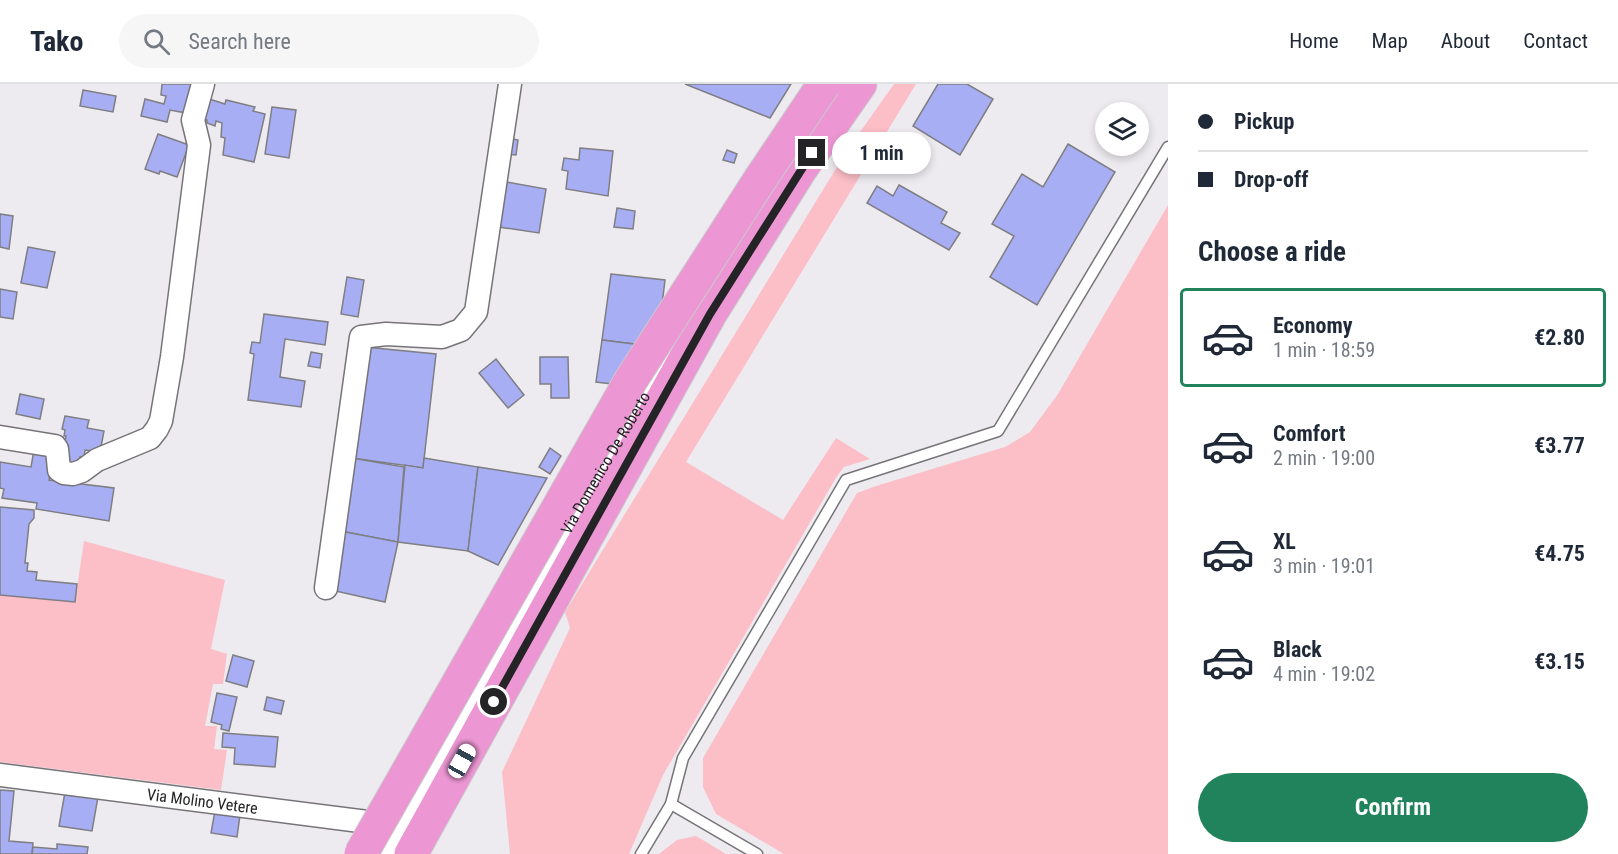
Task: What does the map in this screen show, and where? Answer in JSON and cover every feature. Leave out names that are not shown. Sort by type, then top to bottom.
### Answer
[{"type":"highway","points":[[361,854],[630,380],[824,84]]},
{"type":"highway","points":[[407,840],[710,314],[800,170],[860,84]]},
{"type":"street","points":[[0,436],[55,446],[59,470],[73,474],[82,471],[97,459],[150,438],[158,429],[175,334],[200,145],[193,120],[203,84]]},
{"type":"street","points":[[326,588],[361,337],[386,334],[442,337],[461,330],[476,312],[510,84]]},
{"type":"street","name":"Via Domenico De Roberto","points":[[389,854],[407,840],[571,522],[648,389],[818,118],[842,84]]},
{"type":"street","name":"Via Molino Vetere","points":[[0,775],[407,840]]},
{"type":"lane","points":[[642,854],[671,804],[683,758],[846,480],[998,430],[1168,147]]},
{"type":"lane","points":[[671,804],[757,854]]},
{"type":"shaded area","points":[[894,84],[916,84],[686,462],[783,520],[836,438],[870,459],[844,467],[837,476],[663,775],[629,854],[510,854],[502,772],[570,628],[565,612],[848,149]]},
{"type":"shaded area","points":[[1168,205],[1168,854],[784,854],[716,814],[703,787],[703,758],[857,493],[1005,447],[1030,432],[1058,394]]},
{"type":"shaded area","points":[[84,541],[225,580],[211,649],[227,654],[223,684],[213,684],[205,726],[217,726],[214,749],[227,750],[221,790],[0,762],[0,592],[75,601]]},
{"type":"shaded area","points":[[696,836],[726,854],[659,854],[677,840]]},
{"type":"building","points":[[162,84],[191,84],[186,113],[170,110],[167,122],[141,116],[145,99],[164,104],[166,96],[161,95]]},
{"type":"building","points":[[685,84],[791,84],[770,118]]},
{"type":"building","points":[[938,84],[967,84],[993,99],[960,155],[913,126]]},
{"type":"building","points":[[83,90],[116,96],[113,112],[80,106]]},
{"type":"building","points":[[206,98],[225,104],[226,100],[255,107],[253,111],[265,114],[254,162],[223,155],[225,138],[221,137],[222,123],[216,121],[215,126],[201,118]]},
{"type":"building","points":[[272,107],[296,110],[289,158],[265,154]]},
{"type":"building","points":[[158,134],[189,145],[177,177],[145,169]]},
{"type":"building","points":[[508,138],[518,140],[516,155],[506,154]]},
{"type":"building","points":[[1068,144],[1115,172],[1037,305],[990,277],[1014,236],[992,224],[1022,174],[1043,187]]},
{"type":"building","points":[[580,148],[613,151],[608,196],[566,189],[568,171],[562,170],[564,158],[579,160]]},
{"type":"building","points":[[727,150],[737,154],[734,163],[723,160]]},
{"type":"building","points":[[507,182],[546,189],[539,233],[499,227]]},
{"type":"building","points":[[899,185],[947,212],[941,223],[960,233],[949,250],[867,203],[877,186],[893,196]]},
{"type":"building","points":[[617,208],[635,211],[633,229],[614,227]]},
{"type":"building","points":[[0,214],[13,216],[9,249],[0,247]]},
{"type":"building","points":[[28,247],[55,252],[47,288],[21,283]]},
{"type":"building","points":[[611,274],[665,280],[657,347],[602,340]]},
{"type":"building","points":[[347,277],[364,280],[358,317],[341,314]]},
{"type":"building","points":[[0,289],[17,292],[13,319],[0,317]]},
{"type":"building","points":[[264,314],[328,322],[325,345],[285,339],[280,377],[305,381],[301,407],[248,400],[254,354],[250,353],[252,342],[260,343]]},
{"type":"building","points":[[602,340],[634,344],[629,386],[596,382]]},
{"type":"building","points":[[365,347],[436,354],[423,468],[352,458]]},
{"type":"building","points":[[311,352],[322,354],[320,368],[308,366]]},
{"type":"building","points":[[540,357],[568,357],[569,398],[551,398],[551,384],[540,384]]},
{"type":"building","points":[[496,359],[524,395],[508,408],[479,373]]},
{"type":"building","points":[[20,394],[44,399],[40,419],[16,414]]},
{"type":"building","points":[[65,416],[89,420],[87,428],[104,431],[100,452],[85,450],[84,458],[80,457],[78,468],[65,466],[63,453],[66,436],[64,436],[65,430],[62,429]]},
{"type":"building","points":[[550,448],[561,456],[550,474],[539,467]]},
{"type":"building","points":[[34,450],[54,454],[49,480],[114,488],[109,521],[36,509],[37,503],[2,498],[4,489],[0,488],[0,462],[31,467]]},
{"type":"building","points":[[352,458],[404,467],[398,542],[340,531]]},
{"type":"building","points":[[424,458],[478,467],[468,551],[398,542],[405,465],[423,468]]},
{"type":"building","points":[[478,467],[547,478],[498,565],[468,551]]},
{"type":"building","points":[[0,507],[34,510],[34,518],[29,524],[25,563],[28,563],[27,571],[37,572],[36,580],[77,584],[75,602],[0,595]]},
{"type":"building","points":[[340,531],[398,542],[385,602],[331,590]]},
{"type":"building","points":[[233,655],[254,661],[247,687],[226,681]]},
{"type":"building","points":[[217,693],[237,697],[229,731],[221,729],[222,725],[211,722]]},
{"type":"building","points":[[267,697],[284,701],[281,714],[264,710]]},
{"type":"building","points":[[223,733],[278,737],[275,767],[234,764],[235,748],[222,747]]},
{"type":"building","points":[[0,790],[14,791],[9,841],[33,843],[32,854],[0,854]]},
{"type":"building","points":[[65,792],[98,797],[92,831],[59,826]]},
{"type":"building","points":[[215,811],[240,815],[237,837],[211,833]]},
{"type":"building","points":[[57,844],[88,847],[87,854],[32,854],[33,847],[57,849]]},
{"type":"route","points":[[494,702],[710,314],[812,153]]}]
